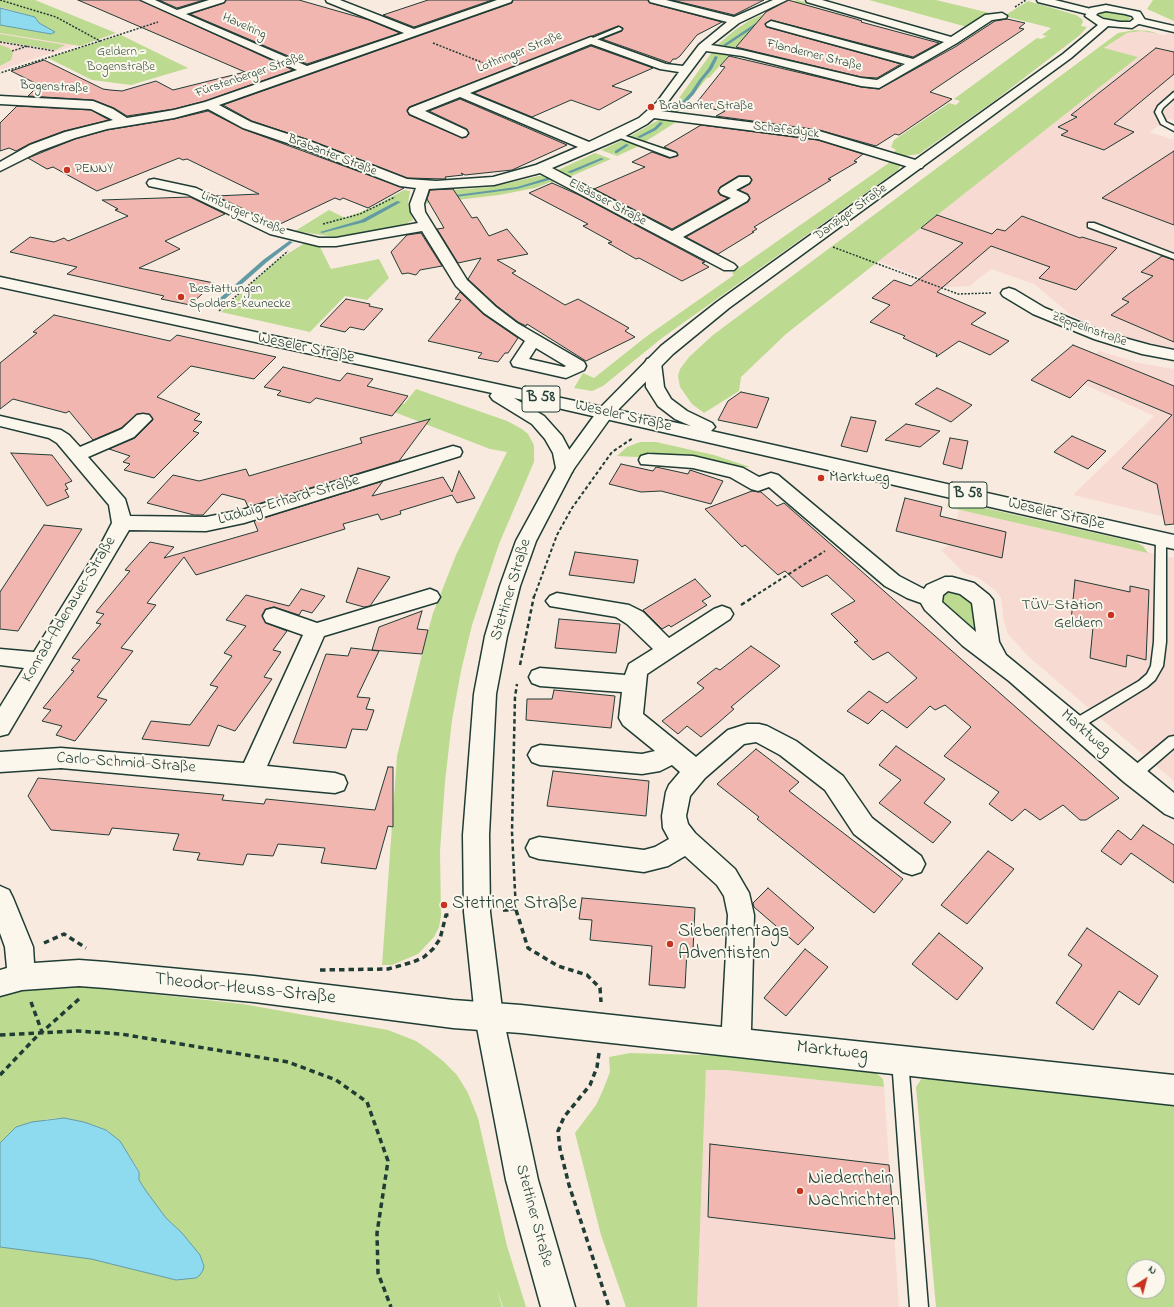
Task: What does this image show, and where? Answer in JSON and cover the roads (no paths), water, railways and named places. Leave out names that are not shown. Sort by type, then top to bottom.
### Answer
[{"type":"street","name":"Havelring","points":[[146,0],[308,71]]},
{"type":"street","points":[[178,13],[220,0]]},
{"type":"street","points":[[331,0],[412,33]]},
{"type":"street","name":"Fürstenberger Straße","points":[[0,167],[18,156],[52,141],[89,129],[174,114],[209,106],[507,0]]},
{"type":"street","points":[[654,0],[735,21]]},
{"type":"street","name":"Brabanter Straße","points":[[209,106],[247,125],[307,145],[396,180],[421,185],[494,181],[541,168],[617,135],[643,121],[664,102],[703,47],[713,37],[735,21],[782,0]]},
{"type":"street","points":[[811,0],[953,41]]},
{"type":"street","points":[[1042,0],[1091,12],[1106,8],[1122,10],[1136,14],[1140,18],[1139,21]]},
{"type":"street","points":[[1122,10],[1132,0]]},
{"type":"street","points":[[1091,12],[1090,16],[1092,18],[1106,24],[1126,25],[1139,21],[1174,29]]},
{"type":"street","name":"Flanderner Straße","points":[[703,47],[742,53],[861,82],[879,84],[953,41],[989,17],[1002,16]]},
{"type":"street","name":"Flanderner Straße","points":[[771,24],[914,63]]},
{"type":"street","name":"Danziger Straße","points":[[606,413],[653,363],[723,305],[1067,56],[1106,24]]},
{"type":"street","points":[[591,40],[664,67],[687,70]]},
{"type":"street","name":"Lothringer Straße","points":[[462,133],[414,111],[591,40]]},
{"type":"street","name":"Lothringer Straße","points":[[460,93],[589,147]]},
{"type":"street","name":"Bogenstraße","points":[[0,100],[92,105],[109,112],[125,122]]},
{"type":"street","name":"Schafsdyck","points":[[652,114],[682,119],[819,134],[917,165]]},
{"type":"street","name":"Elsässer Straße","points":[[541,168],[729,268]]},
{"type":"street","points":[[673,237],[742,198],[726,191],[744,180]]},
{"type":"street","name":"Limburger Straße","points":[[154,182],[191,191],[263,226],[306,239],[336,242],[426,226]]},
{"type":"street","points":[[421,185],[417,204],[418,212],[461,283],[490,310],[533,340]]},
{"type":"street","name":"Weseler Straße","points":[[0,282],[606,413],[1168,540]]},
{"type":"street","name":"Zeppelinstraße","points":[[1009,293],[1039,311],[1100,336],[1148,350],[1174,355]]},
{"type":"street","points":[[653,363],[655,387],[664,402],[671,409],[709,428],[763,448]]},
{"type":"street","points":[[476,385],[501,396],[538,420],[553,436],[562,453],[565,468]]},
{"type":"street","name":"Stettiner Straße","points":[[558,1307],[522,1180],[489,1016],[477,912],[476,835],[479,767],[485,694],[496,636],[510,586],[526,541],[540,512],[565,468],[606,413]]},
{"type":"street","points":[[77,455],[128,433],[143,419]]},
{"type":"street","name":"Konrad-Adenauer-Straße","points":[[0,421],[10,422],[55,434],[63,439],[118,504],[122,523],[111,545],[0,727]]},
{"type":"street","name":"Ludwig-Erhard-Straße","points":[[122,523],[206,524],[244,516],[453,452]]},
{"type":"street","points":[[648,460],[693,462],[707,465],[743,475],[758,485],[771,479],[900,587],[931,598]]},
{"type":"street","name":"Marktweg","points":[[997,658],[987,638],[982,600],[975,593],[959,585],[945,584],[934,590],[931,598],[932,605],[971,640],[997,658],[1133,775],[1174,807]]},
{"type":"street","points":[[274,616],[316,631],[430,597]]},
{"type":"street","points":[[557,601],[621,610],[635,618],[667,649]]},
{"type":"street","points":[[696,771],[631,718],[634,684],[637,670],[722,614]]},
{"type":"street","points":[[251,774],[316,631]]},
{"type":"street","points":[[0,657],[40,661]]},
{"type":"street","points":[[540,677],[634,684]]},
{"type":"street","points":[[736,1042],[741,915],[736,893],[726,877],[686,841],[676,828],[674,816],[675,801],[683,784],[696,771],[736,738],[747,733],[760,734],[788,748],[834,783],[863,826],[912,864]]},
{"type":"street","points":[[540,755],[642,764],[660,761],[672,752]]},
{"type":"street","name":"Carlo-Schmid-Straße","points":[[0,762],[61,758],[251,774],[335,783]]},
{"type":"street","points":[[539,848],[644,861],[659,858],[671,852],[686,841]]},
{"type":"street","points":[[0,898],[19,947],[11,980]]},
{"type":"street","name":"Theodor-Heuss-Straße","points":[[11,980],[79,973],[106,975],[254,989],[422,1010],[489,1016]]},
{"type":"street","name":"Marktweg","points":[[489,1016],[1174,1090]]},
{"type":"lane","name":"Lothringer Straße","points":[[591,40],[619,29]]},
{"type":"lane","points":[[1174,94],[1160,107],[1158,112],[1163,123],[1174,129]]},
{"type":"lane","points":[[617,135],[673,155]]},
{"type":"lane","points":[[1091,225],[1174,257]]},
{"type":"lane","points":[[1075,725],[1143,684],[1151,677],[1157,666],[1168,540]]},
{"type":"lane","points":[[1133,775],[1174,741]]},
{"type":"lane","points":[[900,1060],[919,1307]]},
{"type":"water","points":[[0,8],[35,17],[39,23],[55,32],[51,34],[0,25]]},
{"type":"water","points":[[64,1118],[84,1122],[106,1130],[120,1141],[139,1172],[139,1180],[146,1191],[166,1218],[182,1233],[200,1255],[204,1266],[200,1275],[196,1278],[176,1280],[91,1259],[0,1247],[0,1143],[16,1127],[32,1122]]},
{"type":"waterway","points":[[725,45],[763,20]]},
{"type":"waterway","points":[[676,111],[693,93],[700,81],[710,69],[716,57]]},
{"type":"waterway","points":[[639,137],[655,129],[661,123]]},
{"type":"waterway","points":[[616,152],[627,145]]},
{"type":"waterway","points":[[569,172],[602,159]]},
{"type":"waterway","points":[[448,197],[517,188],[547,179]]},
{"type":"waterway","points":[[322,232],[363,221],[399,202]]},
{"type":"waterway","points":[[215,305],[265,261],[291,242]]},
{"type":"place","name":"Brabanter Straße","points":[[651,107]]},
{"type":"place","name":"PENNY","points":[[67,170]]},
{"type":"place","name":"Bestattungen Spolders-Keunecke","points":[[181,297]]},
{"type":"place","name":"Marktweg","points":[[821,478]]},
{"type":"place","name":"TÜV-Station Geldern","points":[[1111,615]]},
{"type":"place","name":"Stettiner Straße","points":[[444,905]]},
{"type":"place","name":"Siebententags Adventisten","points":[[670,944]]},
{"type":"place","name":"Niederrhein Nachrichten","points":[[800,1191]]},
{"type":"park label","name":"Geldern - Bogenstraße","points":[[121,60]]}]
